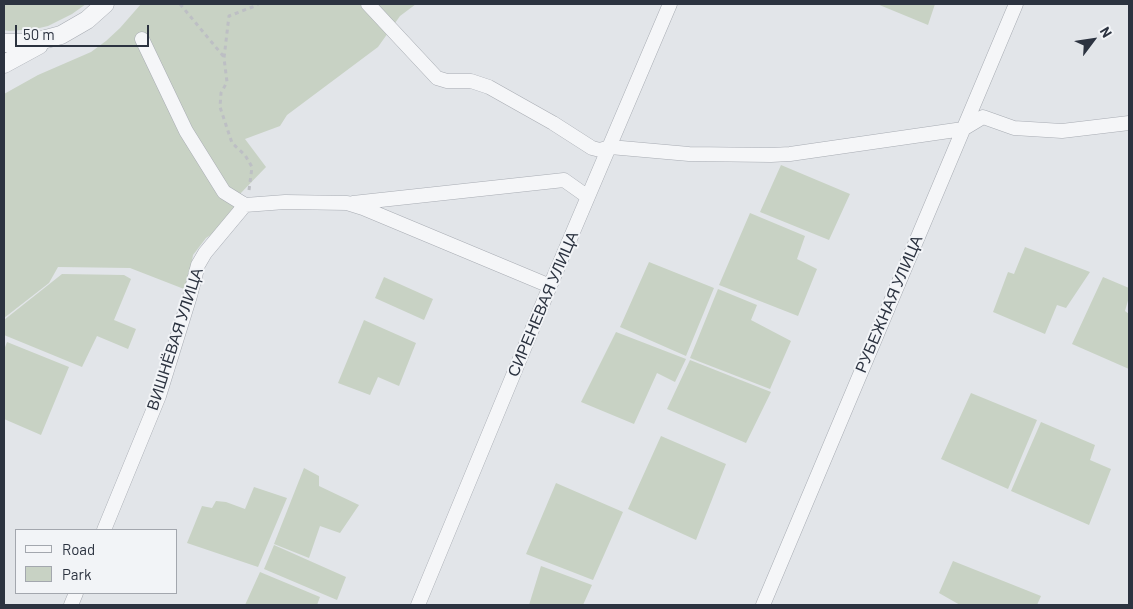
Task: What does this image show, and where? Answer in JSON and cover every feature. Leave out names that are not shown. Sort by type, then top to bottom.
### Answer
[{"type":"street","points":[[4,64],[87,20],[105,4]]},
{"type":"street","points":[[368,4],[437,78],[447,81],[471,82],[489,87],[546,118],[592,148],[600,150],[610,147],[689,154],[771,155],[963,129],[983,117],[1014,128],[1062,131],[1129,123]]},
{"type":"street","name":"СИРЕНЕВАЯ УЛИЦА","points":[[418,605],[550,286],[670,4]]},
{"type":"street","name":"РУБЕЖНАЯ УЛИЦА","points":[[763,605],[1016,4]]},
{"type":"street","points":[[4,43],[31,43],[61,35]]},
{"type":"street","points":[[142,38],[186,131],[224,192],[244,205],[285,202],[347,203],[564,180],[588,196]]},
{"type":"street","points":[[347,203],[550,286]]},
{"type":"street","name":"ВИШНЁВАЯ УЛИЦА","points":[[104,529],[159,396],[198,265],[244,205]]},
{"type":"path","points":[[180,4],[224,58]]},
{"type":"path","points":[[244,205],[250,184],[252,167],[245,155],[232,143],[220,107],[220,92],[227,82],[224,58],[229,16],[258,4]]},
{"type":"green space","points":[[4,4],[86,4],[72,14],[48,26],[9,31],[4,30]]},
{"type":"green space","points":[[141,4],[416,4],[400,16],[378,47],[287,115],[280,126],[245,139],[266,167],[239,195],[234,212],[217,231],[206,238],[193,255],[188,284],[184,289],[130,268],[58,267],[49,283],[4,318],[4,94],[38,75],[91,52],[120,28]]},
{"type":"green space","points":[[877,4],[935,4],[928,25]]},
{"type":"green space","points":[[781,165],[850,194],[829,240],[760,212]]},
{"type":"green space","points":[[750,213],[805,236],[797,259],[817,269],[798,316],[719,285]]},
{"type":"green space","points":[[1025,247],[1090,272],[1066,308],[1057,305],[1045,334],[993,312],[1008,272],[1014,274]]},
{"type":"green space","points":[[649,262],[714,288],[686,356],[620,327]]},
{"type":"green space","points":[[62,274],[124,275],[131,279],[114,320],[136,329],[128,349],[97,336],[82,367],[4,335],[4,320]]},
{"type":"green space","points":[[384,277],[433,299],[424,320],[375,298]]},
{"type":"green space","points":[[1103,277],[1129,288],[1129,297],[1125,311],[1129,314],[1129,369],[1072,344]]},
{"type":"green space","points":[[718,289],[757,305],[751,320],[791,341],[770,389],[690,358]]},
{"type":"green space","points":[[364,320],[416,343],[399,386],[378,377],[370,395],[338,383]]},
{"type":"green space","points":[[616,332],[686,359],[675,382],[657,373],[634,424],[581,402]]},
{"type":"green space","points":[[7,342],[69,367],[41,435],[4,419],[4,350]]},
{"type":"green space","points":[[690,360],[771,392],[746,443],[667,409]]},
{"type":"green space","points":[[971,393],[1037,420],[1008,489],[941,459]]},
{"type":"green space","points":[[1041,422],[1095,445],[1090,460],[1111,469],[1089,525],[1011,491]]},
{"type":"green space","points":[[661,436],[726,464],[696,540],[628,509]]},
{"type":"green space","points":[[304,468],[319,476],[319,486],[359,505],[340,533],[320,526],[309,558],[274,544]]},
{"type":"green space","points":[[556,483],[623,512],[593,580],[526,554]]},
{"type":"green space","points":[[254,487],[287,498],[258,567],[187,543],[202,506],[212,508],[216,501],[226,502],[245,509]]},
{"type":"green space","points":[[274,545],[346,577],[337,600],[264,569]]},
{"type":"green space","points":[[953,561],[1041,596],[1037,605],[960,605],[939,593]]},
{"type":"green space","points":[[541,566],[592,585],[583,605],[529,605]]},
{"type":"green space","points":[[260,572],[320,597],[317,605],[245,605]]}]
